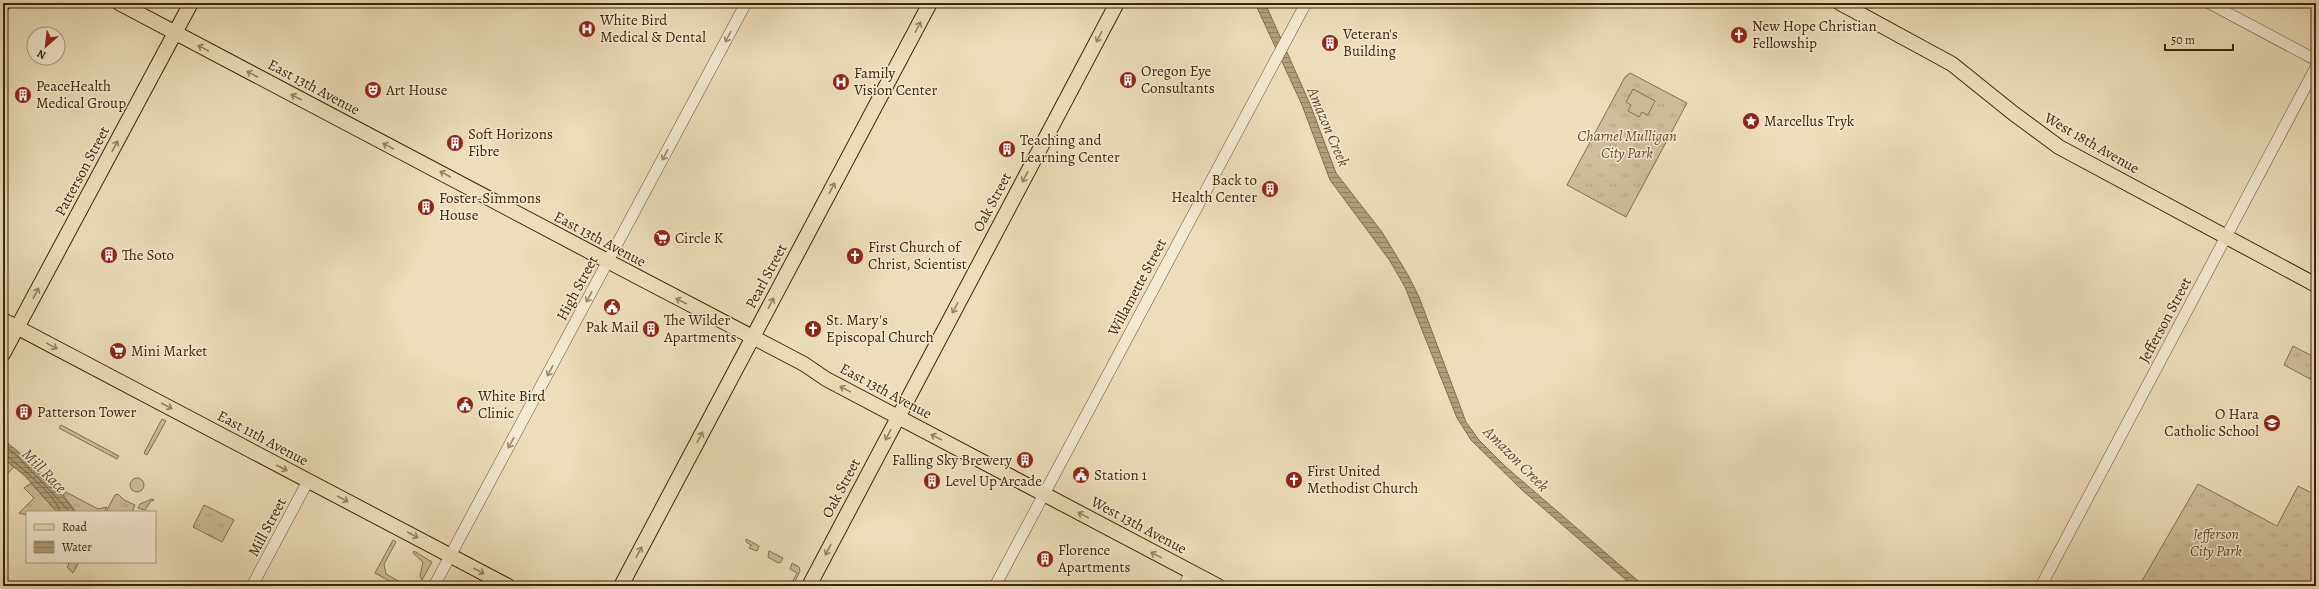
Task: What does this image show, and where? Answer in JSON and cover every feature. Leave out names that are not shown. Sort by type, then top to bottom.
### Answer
[{"type":"main road","name":"East 13th Avenue","points":[[119,3],[456,180],[1044,495]]},
{"type":"main road","name":"Patterson Street","points":[[3,354],[191,3]]},
{"type":"main road","name":"Pearl Street","points":[[621,586],[930,3]]},
{"type":"main road","name":"Oak Street","points":[[809,586],[1117,3]]},
{"type":"main road","name":"West 18th Avenue","points":[[1840,3],[1952,64],[2013,113],[2059,147],[2316,285]]},
{"type":"main road","name":"East 11th Avenue","points":[[3,320],[508,586]]},
{"type":"main road","name":"West 13th Avenue","points":[[1044,495],[1218,586]]},
{"type":"street","name":"High Street","points":[[434,586],[746,3]]},
{"type":"street","name":"Willamette Street","points":[[995,586],[1306,3]]},
{"type":"street","points":[[2209,3],[2316,60]]},
{"type":"street","name":"Jefferson Street","points":[[2041,586],[2316,67]]},
{"type":"street","name":"Mill Street","points":[[252,586],[308,481]]},
{"type":"street","points":[[1184,586],[1191,572]]},
{"type":"green space","name":"Charnel Mulligan City Park","points":[[1630,73],[1687,103],[1626,217],[1567,185],[1625,77]]},
{"type":"green space","points":[[1633,89],[1655,101],[1648,115],[1642,112],[1639,117],[1628,111],[1631,105],[1626,102]]},
{"type":"green space","points":[[2293,346],[2316,358],[2316,368],[2310,379],[2284,365]]},
{"type":"green space","points":[[162,419],[166,421],[147,455],[144,453]]},
{"type":"green space","points":[[61,425],[119,456],[117,459],[59,428]]},
{"type":"green space","points":[[3,458],[14,467],[6,475],[3,471]]},
{"type":"green space","points":[[137,478],[142,480],[144,485],[142,490],[137,492],[132,490],[130,485],[132,480]]},
{"type":"green space","points":[[31,483],[56,511],[26,511],[26,515],[19,513],[34,498],[24,488]]},
{"type":"green space","name":"Jefferson City Park","points":[[2198,484],[2277,526],[2298,486],[2316,495],[2316,586],[2139,586]]},
{"type":"green space","points":[[66,492],[98,509],[107,507],[105,511],[75,511],[63,495]]},
{"type":"green space","points":[[118,494],[124,500],[135,505],[132,511],[107,511],[115,495]]},
{"type":"green space","points":[[152,499],[154,500],[151,501],[145,510],[138,508],[140,504]]},
{"type":"green space","points":[[204,505],[234,520],[222,542],[193,527]]},
{"type":"green space","points":[[746,539],[759,546],[757,551],[749,548],[751,545],[746,542]]},
{"type":"green space","points":[[393,540],[396,542],[384,564],[386,574],[407,586],[399,586],[375,573]]},
{"type":"green space","points":[[414,551],[432,562],[422,580],[420,576],[423,562],[413,553]]},
{"type":"green space","points":[[769,551],[783,558],[781,562],[778,563],[768,557]]},
{"type":"green space","points":[[68,563],[78,563],[73,573],[67,567],[69,564]]},
{"type":"green space","points":[[792,563],[799,567],[800,571],[793,586],[790,586],[797,573],[790,569]]},
{"type":"water","points":[[1255,3],[1265,3],[1310,104],[1336,173],[1382,232],[1408,275],[1419,297],[1466,422],[1479,440],[1506,467],[1644,586],[1633,586],[1522,490],[1471,440],[1457,418],[1405,287],[1390,261],[1330,180],[1302,105]]},
{"type":"water","points":[[3,439],[42,473],[74,511],[56,511],[25,476],[3,458]]},
{"type":"place","name":"White Bird Medical & Dental","points":[[587,29]]},
{"type":"place","name":"New Hope Christian Fellowship","points":[[1739,35]]},
{"type":"place","name":"Veteran's Building","points":[[1330,43]]},
{"type":"place","name":"Oregon Eye Consultants","points":[[1128,80]]},
{"type":"place","name":"Family Vision Center","points":[[841,82]]},
{"type":"place","name":"Art House","points":[[373,90]]},
{"type":"place","name":"PeaceHealth Medical Group","points":[[23,95]]},
{"type":"place","name":"Marcellus Tryk","points":[[1751,121]]},
{"type":"place","name":"Soft Horizons Fibre","points":[[455,143]]},
{"type":"place","name":"Teaching and Learning Center","points":[[1007,149]]},
{"type":"place","name":"Back to Health Center","points":[[1270,189]]},
{"type":"place","name":"Foster-Simmons House","points":[[426,207]]},
{"type":"place","name":"Circle K","points":[[662,238]]},
{"type":"place","name":"The Soto","points":[[109,255]]},
{"type":"place","name":"First Church of Christ, Scientist","points":[[855,256]]},
{"type":"place","name":"Pak Mail","points":[[612,307]]},
{"type":"place","name":"The Wilder Apartments","points":[[651,329]]},
{"type":"place","name":"St. Mary's Episcopal Church","points":[[813,329]]},
{"type":"place","name":"Mini Market","points":[[118,351]]},
{"type":"place","name":"White Bird Clinic","points":[[465,405]]},
{"type":"place","name":"Patterson Tower","points":[[24,412]]},
{"type":"place","name":"O Hara Catholic School","points":[[2272,423]]},
{"type":"place","name":"Falling Sky Brewery","points":[[1025,460]]},
{"type":"place","name":"Station 1","points":[[1081,475]]},
{"type":"place","name":"First United Methodist Church","points":[[1294,480]]},
{"type":"place","name":"Level Up Arcade","points":[[932,481]]},
{"type":"place","name":"Florence Apartments","points":[[1045,559]]},
{"type":"water label","name":"Amazon Creek","points":[[1328,127]]},
{"type":"water label","name":"Amazon Creek","points":[[1516,459]]},
{"type":"water label","name":"Mill Race","points":[[44,471]]}]
